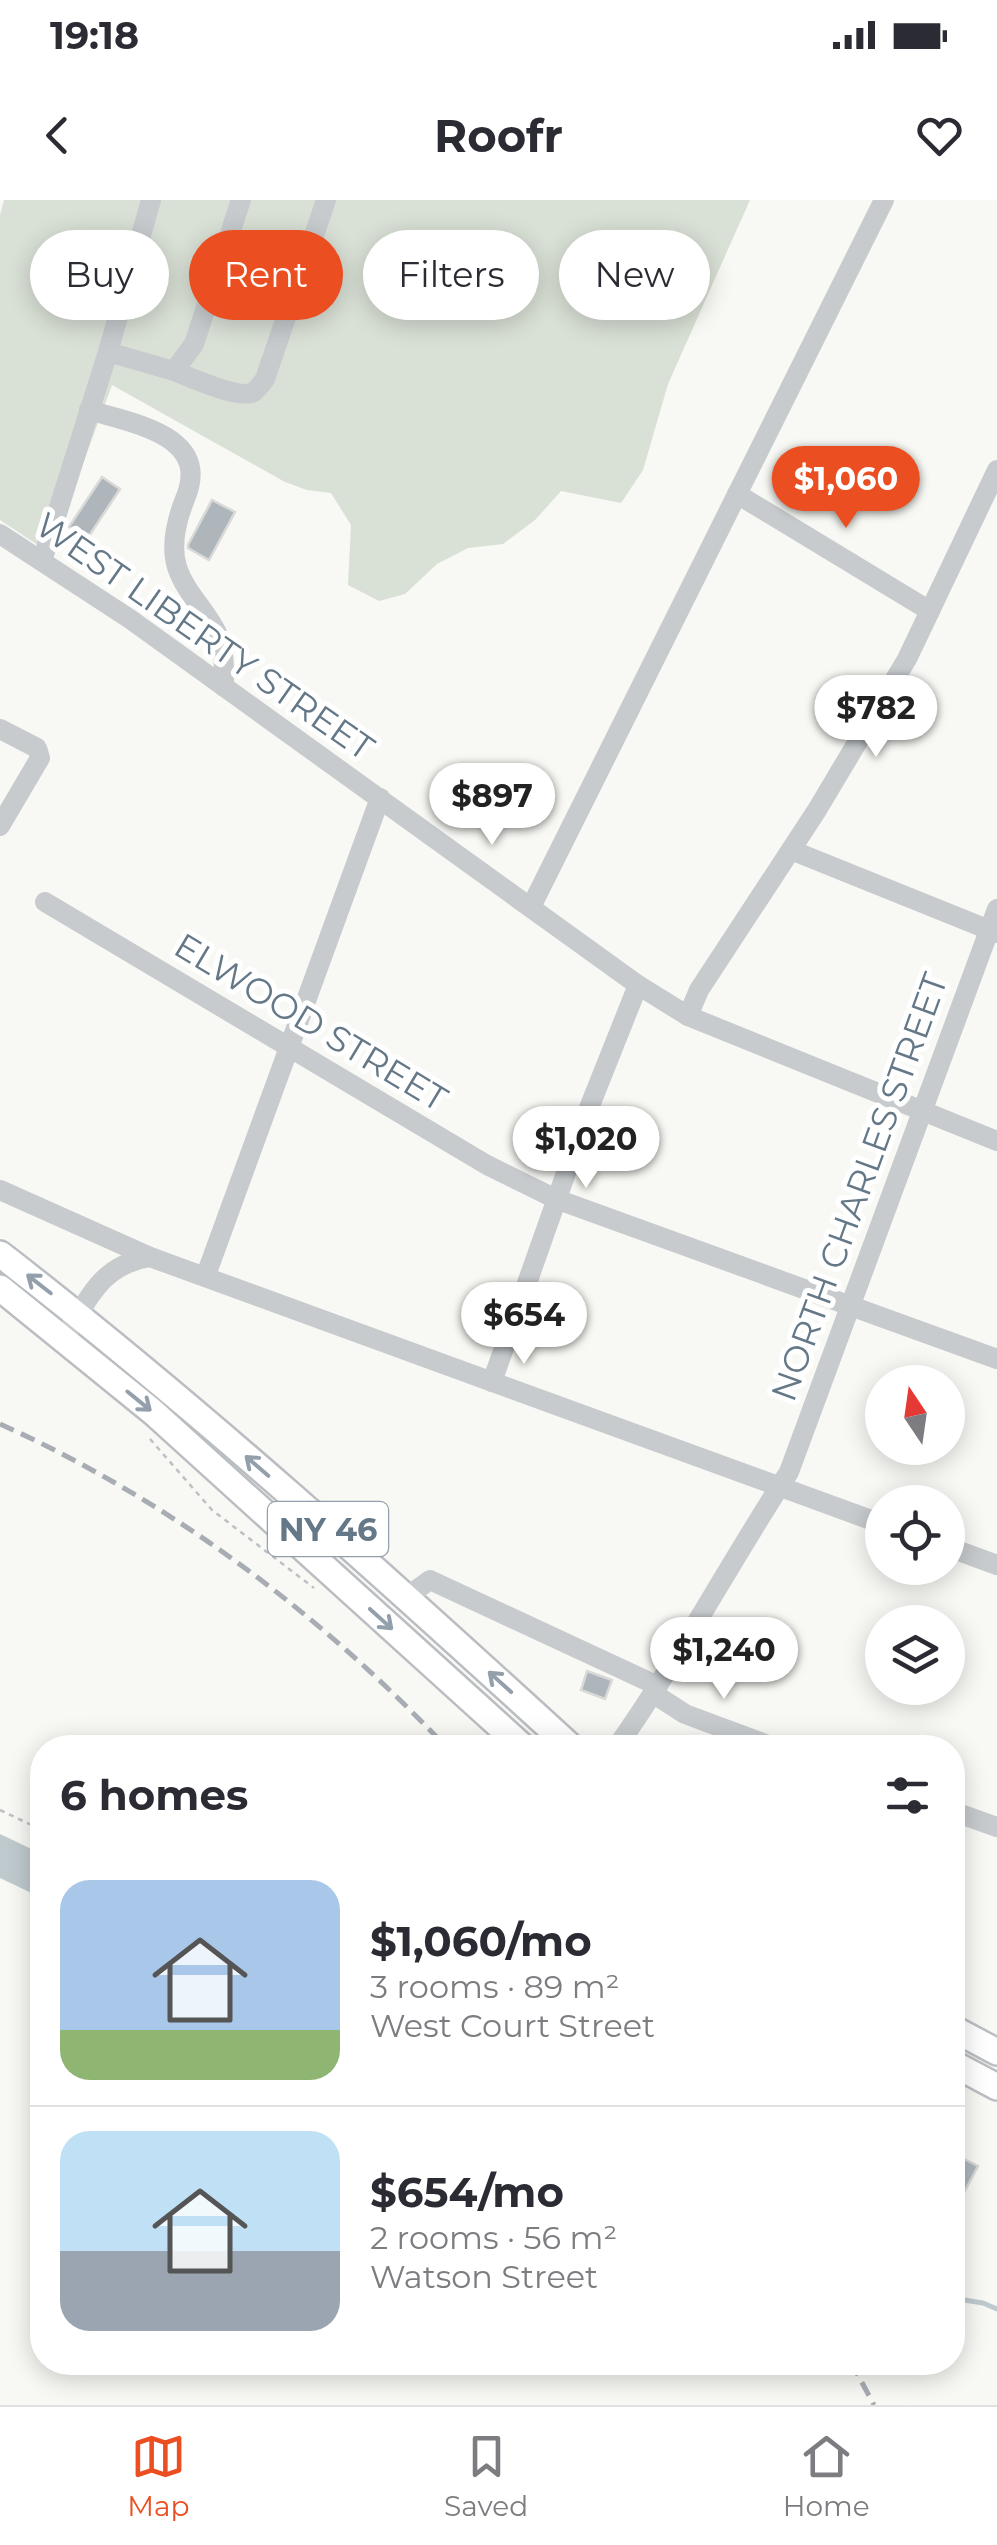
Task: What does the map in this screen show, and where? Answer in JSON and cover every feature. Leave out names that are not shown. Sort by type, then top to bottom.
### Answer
[{"type":"main road","name":"NY 46","points":[[0,1254],[280,1486],[557,1735]]},
{"type":"main road","name":"NY 46","points":[[0,1288],[152,1412],[510,1735]]},
{"type":"main road","points":[[965,2035],[997,2052]]},
{"type":"main road","points":[[965,2069],[997,2087]]},
{"type":"street","points":[[42,561],[151,200]]},
{"type":"street","points":[[174,371],[194,344],[241,200]]},
{"type":"street","points":[[108,352],[232,392],[255,391],[265,380],[326,200]]},
{"type":"street","points":[[532,907],[884,200]]},
{"type":"street","points":[[89,410],[167,436],[191,464],[193,480],[177,518],[176,566],[218,634],[224,687]]},
{"type":"street","points":[[688,1016],[698,990],[791,850],[907,658],[997,470]]},
{"type":"street","points":[[737,494],[930,610]]},
{"type":"street","name":"WEST LIBERTY STREET","points":[[0,534],[224,687],[638,985],[688,1016],[997,1140]]},
{"type":"street","points":[[0,729],[37,748],[40,758],[0,826]]},
{"type":"street","points":[[206,1275],[380,798]]},
{"type":"street","points":[[791,850],[992,932]]},
{"type":"street","name":"ELWOOD STREET","points":[[45,902],[487,1165],[556,1199],[997,1359]]},
{"type":"street","name":"NORTH CHARLES STREET","points":[[625,1735],[656,1690],[755,1522],[790,1472],[992,932],[997,908]]},
{"type":"street","points":[[492,1382],[556,1199],[638,985]]},
{"type":"street","points":[[0,1190],[150,1256],[865,1518]]},
{"type":"street","points":[[64,1340],[100,1281],[113,1269],[150,1256]]},
{"type":"street","points":[[965,1554],[997,1565]]},
{"type":"street","points":[[404,1598],[430,1580],[656,1690],[684,1714],[741,1735]]},
{"type":"street","points":[[965,1816],[997,1827]]},
{"type":"path","points":[[0,1810],[30,1824]]},
{"type":"shaded area","points":[[4,200],[750,200],[710,290],[710,230],[559,230],[559,320],[697,320],[668,384],[643,470],[621,503],[561,491],[535,520],[503,544],[468,548],[437,564],[405,594],[379,601],[348,585],[351,525],[331,493],[285,482],[112,385],[50,553],[0,520],[0,215]]},
{"type":"shaded area","points":[[0,1834],[30,1848],[30,1892],[0,1878]]},
{"type":"building","points":[[102,477],[120,489],[87,539],[69,527]]},
{"type":"building","points":[[212,500],[235,512],[209,560],[188,545]]},
{"type":"building","points":[[587,1671],[612,1680],[605,1699],[581,1690]]},
{"type":"building","points":[[965,2160],[978,2166],[965,2190]]},
{"type":"waterway","points":[[965,2300],[997,2309]]},
{"type":"railway","points":[[0,1424],[123,1488],[239,1564],[347,1651],[434,1735]]},
{"type":"railway","points":[[858,2375],[874,2405]]}]
